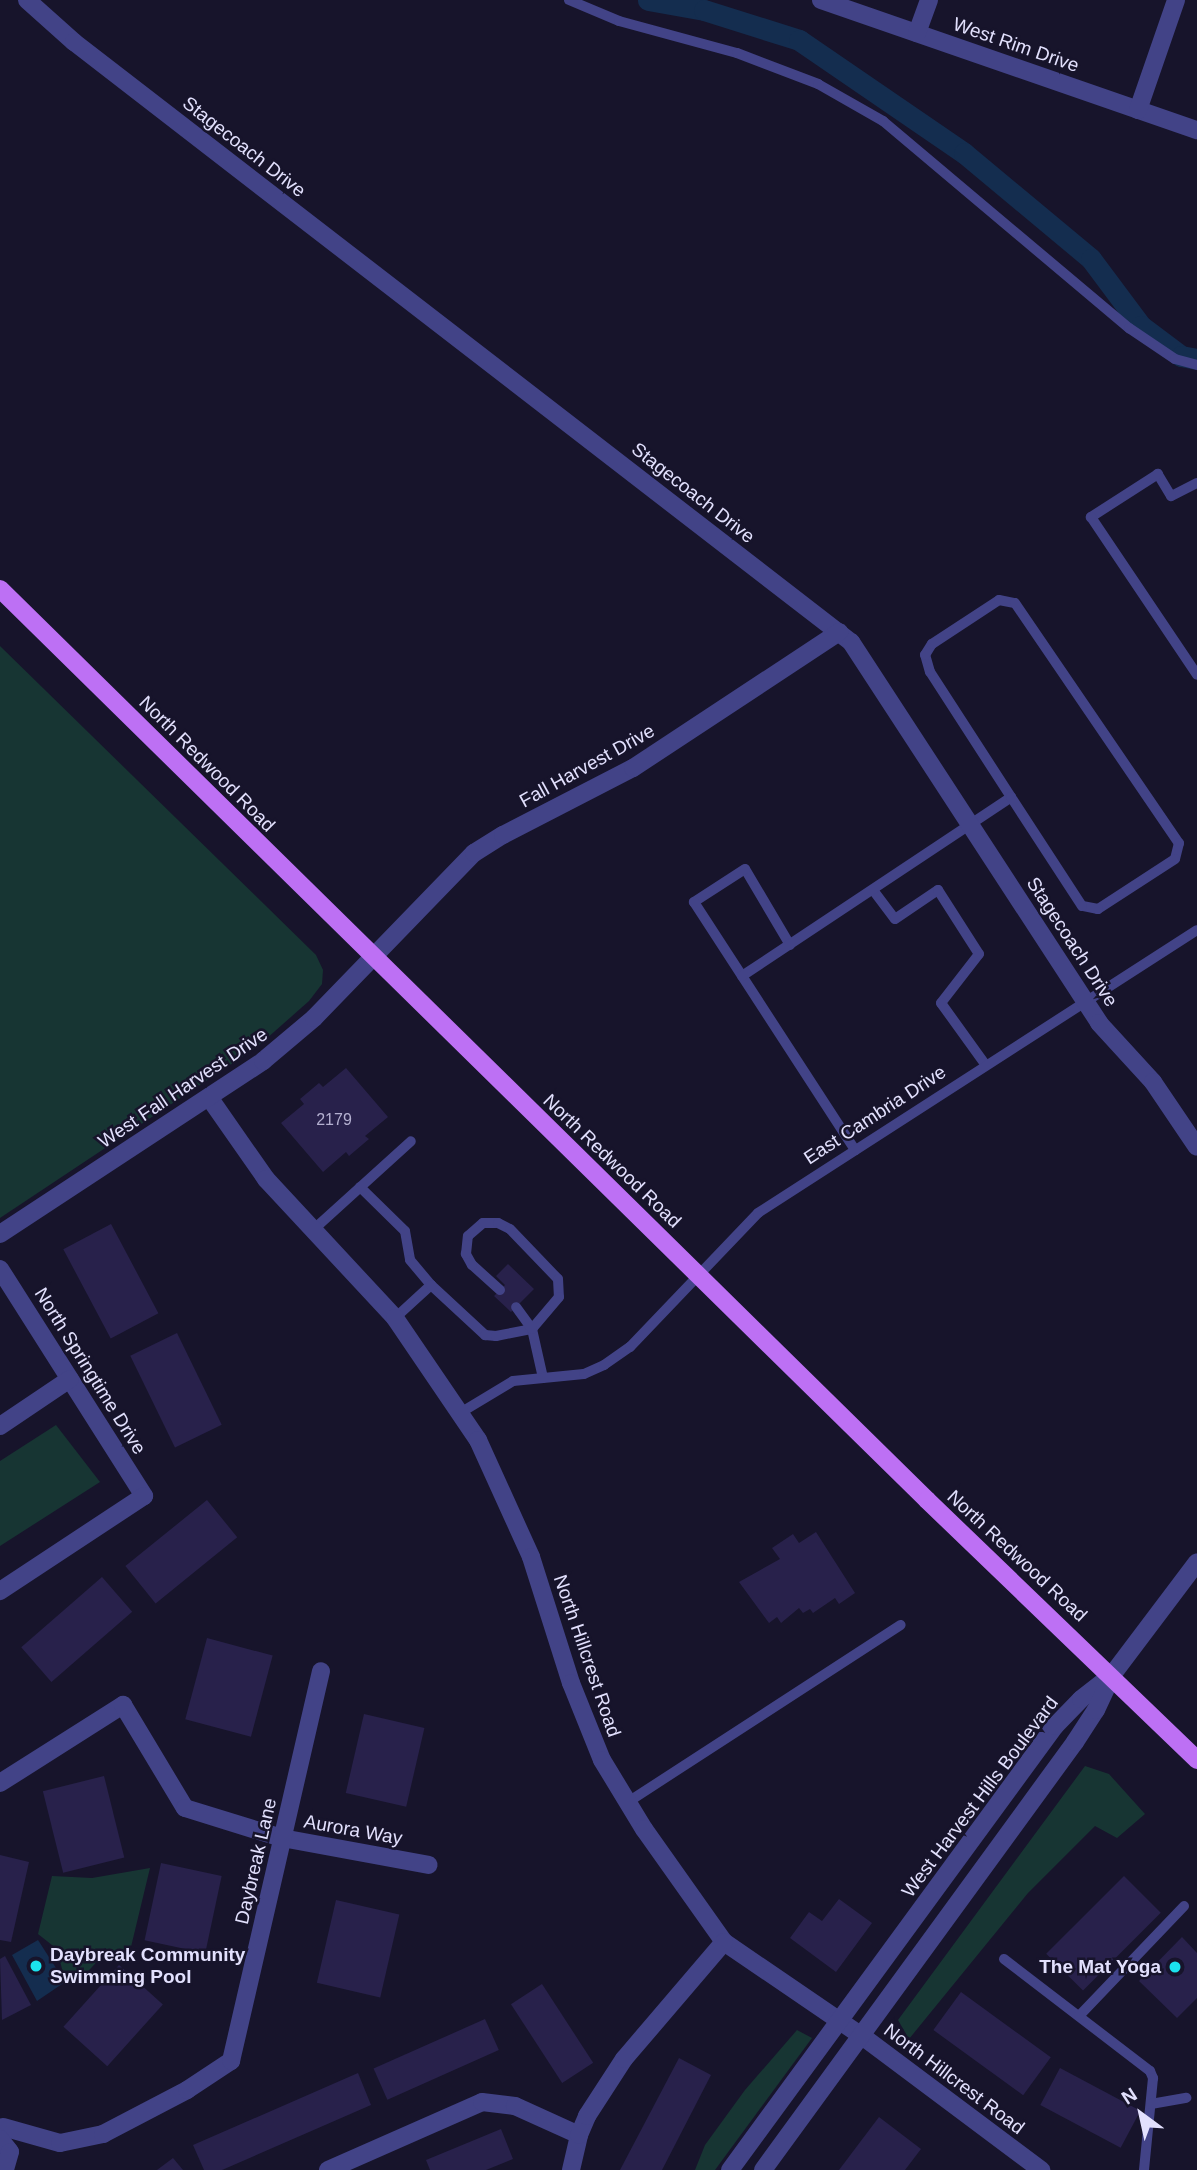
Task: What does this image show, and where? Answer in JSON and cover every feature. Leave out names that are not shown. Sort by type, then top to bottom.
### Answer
[{"type":"main road","name":"North Redwood Road","points":[[0,589],[927,1500],[1112,1675],[1197,1760]]},
{"type":"street","name":"Stagecoach Drive","points":[[27,0],[74,42],[839,632],[856,648],[1084,1000],[1112,1039],[1158,1089],[1197,1147]]},
{"type":"street","name":"West Rim Drive","points":[[821,0],[1197,130]]},
{"type":"street","points":[[917,33],[929,0]]},
{"type":"street","points":[[1138,110],[1176,0]]},
{"type":"street","name":"Fall Harvest Drive","points":[[372,956],[460,865],[488,843],[633,768],[839,632]]},
{"type":"street","name":"West Fall Harvest Drive","points":[[0,1234],[262,1061],[314,1018],[372,956]]},
{"type":"street","name":"North Hillcrest Road","points":[[213,1103],[267,1179],[395,1318],[478,1440],[531,1557],[572,1684],[602,1760],[724,1942],[840,2020],[1041,2170]]},
{"type":"street","name":"North Springtime Drive","points":[[0,1269],[144,1496],[0,1591]]},
{"type":"street","points":[[0,1426],[70,1379]]},
{"type":"street","points":[[763,2170],[1086,1727],[1112,1675],[1197,1562]]},
{"type":"street","name":"Daybreak Lane","points":[[1,2131],[60,2143],[103,2134],[187,2090],[231,2061],[321,1671]]},
{"type":"street","name":"West Harvest Hills Boulevard","points":[[730,2170],[1055,1726],[1081,1699],[1112,1675]]},
{"type":"street","name":"Aurora Way","points":[[0,1783],[123,1705],[185,1808],[282,1838],[429,1865]]},
{"type":"street","points":[[571,2170],[579,2135],[624,2059],[724,1942]]},
{"type":"street","points":[[328,2170],[482,2102],[515,2106],[579,2135]]},
{"type":"street","points":[[1,2131],[10,2152],[5,2170]]},
{"type":"lane","points":[[569,0],[619,21],[737,53],[818,83],[872,114],[1129,328],[1175,359],[1197,365]]},
{"type":"lane","points":[[1197,483],[1171,496],[1158,474],[1091,517],[1197,675]]},
{"type":"lane","points":[[999,600],[1015,603],[1093,717],[1178,843],[1175,859],[1098,909],[1082,906],[1011,797],[930,672],[925,655],[932,644],[999,600]]},
{"type":"lane","points":[[742,976],[1011,797]]},
{"type":"lane","points":[[790,945],[745,869],[694,902],[855,1150]]},
{"type":"lane","points":[[873,890],[895,919],[938,890],[979,954],[941,1003],[985,1064]]},
{"type":"lane","name":"East Cambria Drive","points":[[460,1413],[513,1381],[584,1374],[604,1365],[630,1347],[758,1213],[1084,1000],[1197,930]]},
{"type":"lane","points":[[313,1230],[411,1142]]},
{"type":"lane","points":[[360,1187],[405,1231],[410,1260],[431,1284],[485,1335],[496,1336],[532,1329],[559,1297],[558,1279],[510,1230],[490,1222],[471,1230],[465,1248],[472,1265],[500,1290]]},
{"type":"lane","points":[[395,1318],[431,1284]]},
{"type":"lane","points":[[516,1307],[532,1329],[543,1378]]},
{"type":"lane","points":[[628,1802],[901,1625]]},
{"type":"lane","points":[[1079,2016],[1184,1906]]},
{"type":"lane","points":[[1004,1959],[1150,2071],[1153,2078],[1144,2170]]},
{"type":"lane","points":[[1151,2104],[1186,2098]]},
{"type":"green space","points":[[0,646],[316,955],[323,970],[322,984],[309,1001],[257,1047],[0,1218]]},
{"type":"green space","points":[[56,1425],[100,1482],[0,1546],[0,1461]]},
{"type":"green space","points":[[1085,1766],[1109,1774],[1145,1814],[1117,1838],[1095,1826],[1028,1893],[909,2039],[898,2020]]},
{"type":"green space","points":[[150,1868],[130,1951],[106,1952],[78,1982],[74,1971],[63,1973],[57,1949],[38,1934],[52,1876],[92,1878]]},
{"type":"green space","points":[[797,2030],[812,2038],[715,2170],[695,2170],[705,2145],[745,2090]]},
{"type":"water","name":"Daybreak Community Swimming Pool","points":[[38,1940],[65,1982],[37,2001],[12,1955]]},
{"type":"building","points":[[346,1068],[388,1117],[365,1136],[369,1139],[349,1156],[346,1152],[323,1172],[281,1123],[304,1104],[300,1099],[319,1083],[323,1087]]},
{"type":"building","points":[[111,1224],[158,1313],[111,1339],[63,1249]]},
{"type":"building","points":[[508,1264],[534,1289],[511,1312],[494,1296],[505,1285],[496,1276]]},
{"type":"building","points":[[177,1333],[222,1425],[175,1447],[130,1356]]},
{"type":"building","points":[[207,1500],[237,1537],[156,1603],[125,1566]]},
{"type":"building","points":[[816,1532],[855,1593],[839,1604],[835,1598],[813,1613],[810,1609],[803,1613],[799,1608],[781,1623],[777,1617],[769,1623],[739,1582],[780,1559],[772,1548],[793,1534],[799,1543]]},
{"type":"building","points":[[102,1577],[132,1612],[51,1682],[21,1647]]},
{"type":"building","points":[[207,1638],[273,1656],[251,1737],[185,1719]]},
{"type":"building","points":[[364,1714],[424,1728],[406,1807],[346,1793]]},
{"type":"building","points":[[104,1776],[124,1858],[63,1873],[43,1791]]},
{"type":"building","points":[[0,1855],[29,1862],[11,1942],[0,1940]]},
{"type":"building","points":[[161,1863],[222,1876],[205,1953],[145,1940]]},
{"type":"building","points":[[1124,1876],[1161,1913],[1083,1991],[1046,1954]]},
{"type":"building","points":[[839,1899],[872,1923],[836,1972],[790,1938],[809,1912],[822,1921]]},
{"type":"building","points":[[336,1900],[399,1915],[380,1997],[317,1983]]},
{"type":"building","name":"The Mat Yoga","points":[[1182,1937],[1197,1953],[1197,1998],[1177,2018],[1139,1981]]},
{"type":"building","points":[[5,1956],[31,2005],[2,2020],[0,1959]]},
{"type":"building","points":[[119,1965],[163,2004],[107,2066],[63,2027]]},
{"type":"building","points":[[542,1984],[593,2063],[562,2083],[511,2004]]},
{"type":"building","points":[[961,1992],[1051,2057],[1023,2095],[933,2030]]},
{"type":"building","points":[[485,2019],[499,2050],[387,2100],[374,2069]]},
{"type":"building","points":[[679,2058],[711,2075],[662,2170],[620,2170]]},
{"type":"building","points":[[1060,2068],[1140,2111],[1121,2148],[1040,2105]]},
{"type":"building","points":[[358,2073],[371,2105],[222,2170],[204,2170],[193,2145]]},
{"type":"building","points":[[879,2117],[921,2149],[905,2170],[839,2170]]},
{"type":"building","points":[[501,2129],[513,2159],[486,2170],[430,2170],[426,2160]]},
{"type":"building","points":[[173,2158],[183,2170],[157,2170]]},
{"type":"waterway","points":[[648,0],[704,10],[799,40],[964,153],[1091,259],[1141,326],[1181,356],[1197,359]]},
{"type":"place","name":"Daybreak Community Swimming Pool","points":[[36,1966]]},
{"type":"place","name":"The Mat Yoga","points":[[1175,1967]]}]
